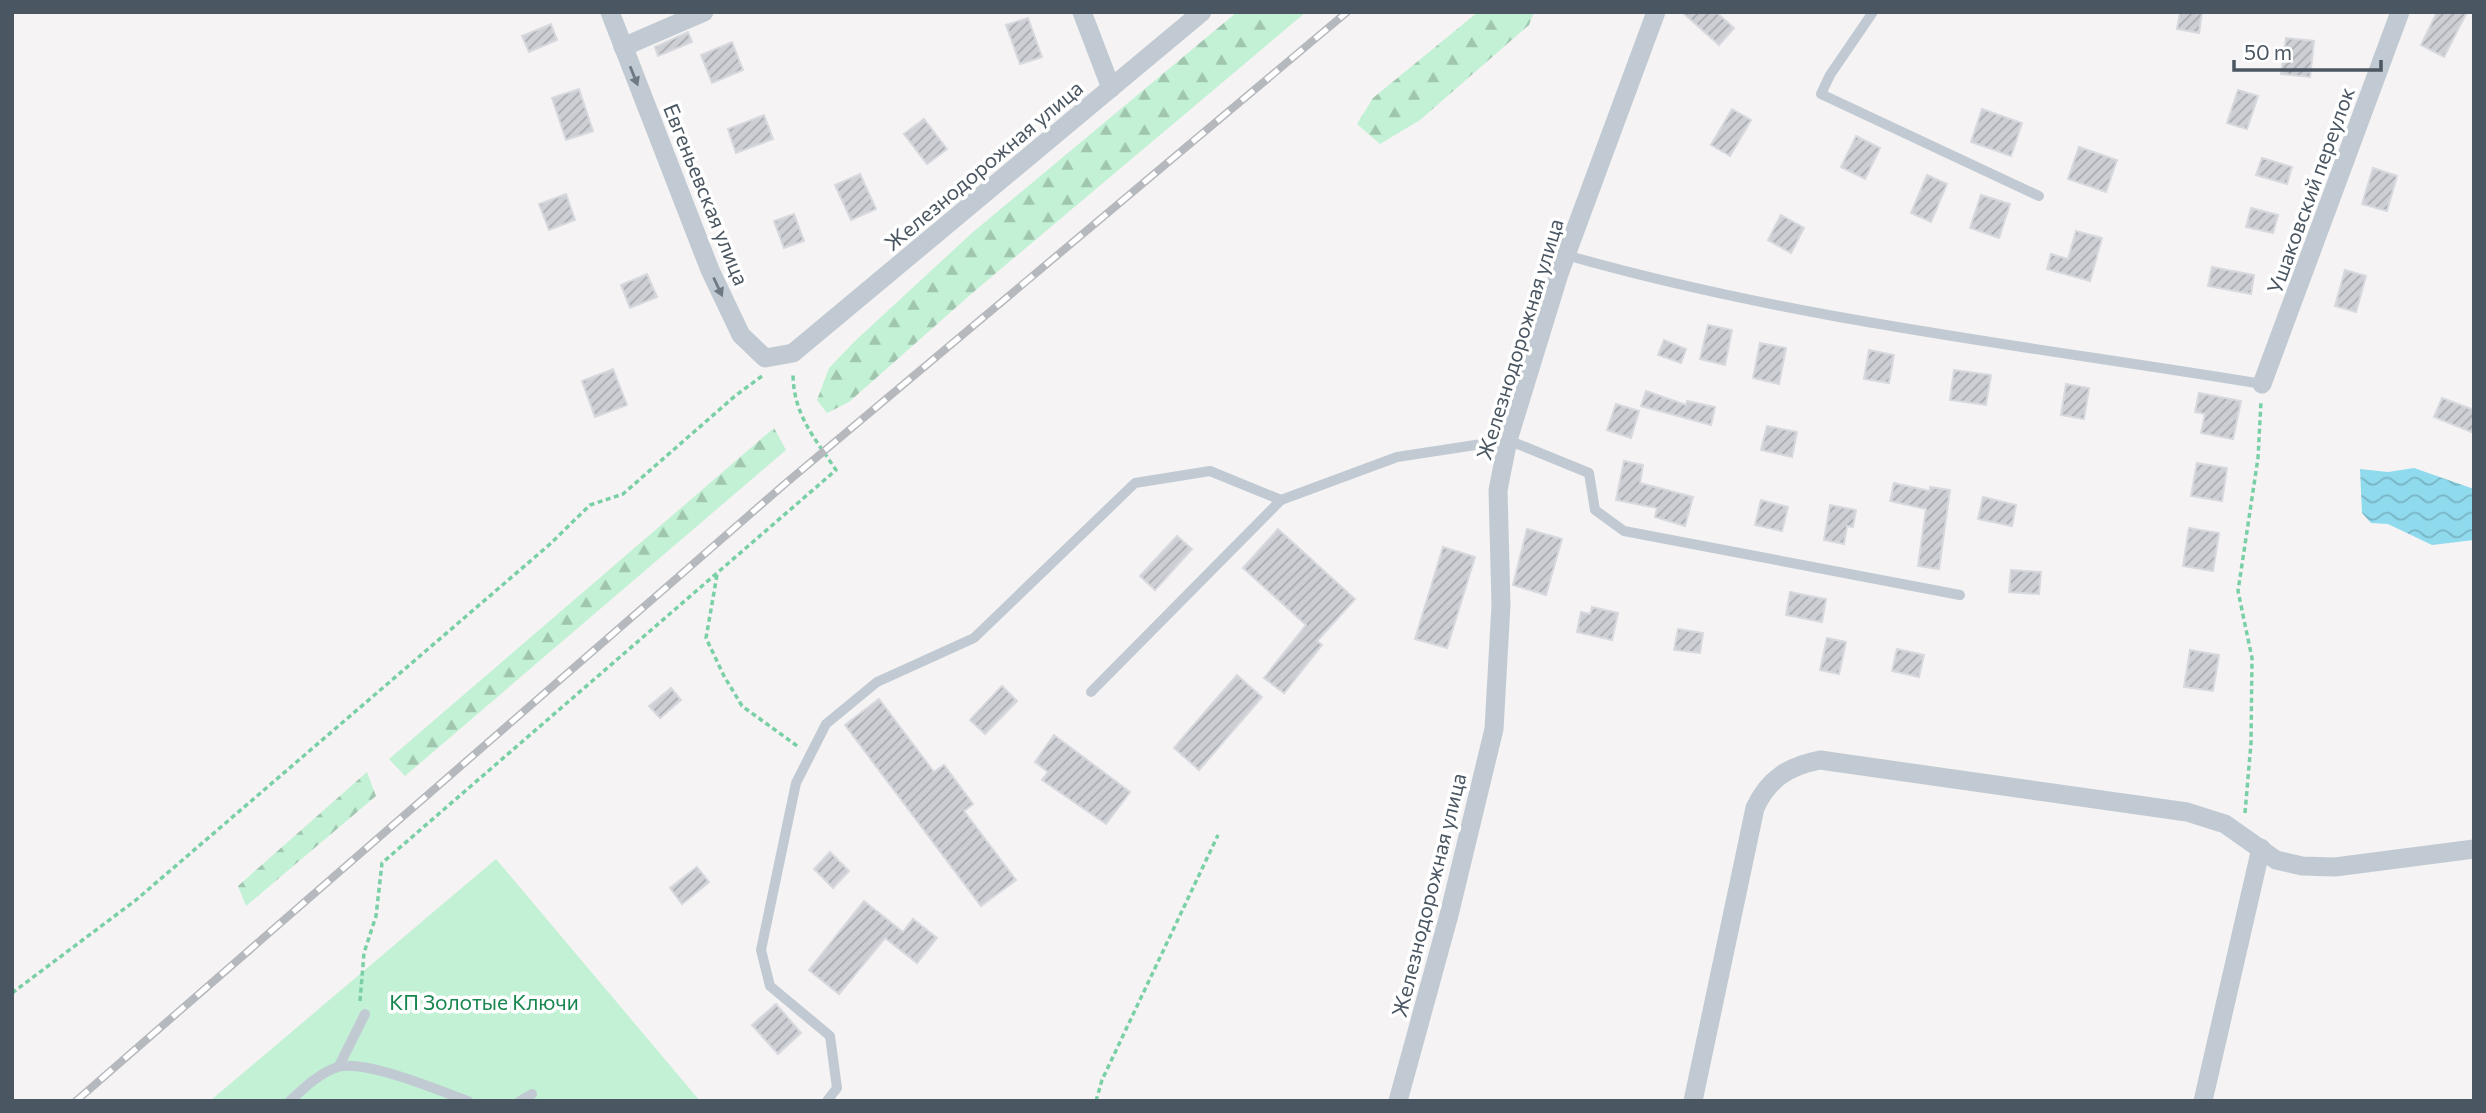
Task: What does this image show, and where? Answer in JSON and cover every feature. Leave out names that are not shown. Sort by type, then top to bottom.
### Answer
[{"type":"street","name":"Евгеньевская улица","points":[[610,12],[710,270],[741,335],[765,358],[793,353]]},
{"type":"street","points":[[623,47],[704,12]]},
{"type":"street","points":[[1082,12],[1111,88]]},
{"type":"street","name":"Железнодорожная улица","points":[[793,353],[1202,12]]},
{"type":"street","name":"Железнодорожная улица","points":[[1398,1101],[1449,915],[1494,729],[1501,605],[1498,490],[1508,440],[1566,255],[1656,12]]},
{"type":"street","name":"Ушаковский переулок","points":[[2262,384],[2400,12]]},
{"type":"street","points":[[1693,1101],[1755,808],[1763,790],[1776,776],[1804,763],[1820,760],[2187,812],[2225,824],[2276,860],[2302,866],[2334,867],[2474,849]]},
{"type":"street","points":[[2203,1101],[2255,844]]},
{"type":"lane","points":[[1873,12],[1830,75],[1821,94],[2039,195]]},
{"type":"lane","points":[[1566,255],[1660,282],[1758,303],[2262,384]]},
{"type":"lane","points":[[1091,692],[1281,500],[1396,457],[1508,440],[1589,473],[1595,510],[1624,531],[1960,595]]},
{"type":"lane","points":[[827,1101],[837,1088],[830,1037],[770,985],[761,950],[796,783],[825,724],[877,682],[974,638],[1135,484],[1210,471],[1281,500]]},
{"type":"lane","points":[[339,1066],[365,1014]]},
{"type":"lane","points":[[290,1101],[314,1079],[339,1066],[358,1067],[393,1075],[468,1101]]},
{"type":"lane","points":[[520,1101],[532,1094]]},
{"type":"path","points":[[359,1027],[364,953],[376,916],[382,863],[836,470],[805,424],[793,396],[793,353]]},
{"type":"path","points":[[12,993],[136,900],[549,545],[590,505],[623,494],[764,374]]},
{"type":"path","points":[[2255,844],[2244,819],[2251,743],[2252,658],[2238,591],[2258,458],[2262,384]]},
{"type":"path","points":[[718,572],[706,638],[724,676],[741,706],[810,755]]},
{"type":"path","points":[[1096,1101],[1102,1080],[1218,835]]},
{"type":"green space","points":[[1237,12],[1306,12],[970,295],[849,402],[827,413],[817,400],[829,368],[854,342],[973,232]]},
{"type":"green space","points":[[1478,12],[1534,12],[1529,25],[1420,120],[1380,144],[1357,124],[1373,98]]},
{"type":"green space","points":[[774,428],[786,450],[405,776],[389,759]]},
{"type":"green space","points":[[367,772],[376,796],[246,906],[238,886]]},
{"type":"green space","name":"КП Золотые Ключи","points":[[496,859],[700,1101],[210,1101]]},
{"type":"water","points":[[2414,468],[2474,489],[2474,540],[2432,545],[2388,524],[2371,523],[2362,513],[2360,469],[2388,472]]},
{"type":"building","points":[[1682,12],[1716,12],[1734,28],[1719,45]]},
{"type":"building","points":[[2180,12],[2202,12],[2199,33],[2177,29]]},
{"type":"building","points":[[2437,12],[2467,12],[2444,57],[2421,45]]},
{"type":"building","points":[[1028,18],[1042,57],[1020,64],[1006,25]]},
{"type":"building","points":[[551,24],[557,40],[529,52],[522,36]]},
{"type":"building","points":[[688,32],[692,42],[658,56],[655,47]]},
{"type":"building","points":[[2286,38],[2314,41],[2310,77],[2281,74]]},
{"type":"building","points":[[732,42],[743,70],[712,83],[701,55]]},
{"type":"building","points":[[579,89],[593,131],[566,140],[552,98]]},
{"type":"building","points":[[2238,90],[2258,96],[2247,129],[2227,123]]},
{"type":"building","points":[[1732,109],[1751,120],[1730,156],[1711,145]]},
{"type":"building","points":[[1982,109],[2022,123],[2011,156],[1971,142]]},
{"type":"building","points":[[764,115],[773,139],[736,153],[728,129]]},
{"type":"building","points":[[924,119],[947,149],[927,164],[904,134]]},
{"type":"building","points":[[1856,136],[1880,148],[1865,179],[1841,167]]},
{"type":"building","points":[[2079,147],[2117,160],[2106,192],[2068,179]]},
{"type":"building","points":[[2262,158],[2292,167],[2287,184],[2256,175]]},
{"type":"building","points":[[2373,168],[2397,176],[2387,211],[2362,204]]},
{"type":"building","points":[[860,174],[876,209],[851,220],[835,185]]},
{"type":"building","points":[[1927,175],[1947,184],[1931,222],[1911,213]]},
{"type":"building","points":[[566,194],[575,220],[549,230],[539,204]]},
{"type":"building","points":[[1981,195],[2010,204],[1999,238],[1970,228]]},
{"type":"building","points":[[2251,208],[2278,215],[2273,233],[2246,227]]},
{"type":"building","points":[[794,214],[804,241],[784,248],[774,221]]},
{"type":"building","points":[[1781,215],[1804,228],[1791,253],[1768,240]]},
{"type":"building","points":[[2076,231],[2102,238],[2090,281],[2047,269],[2051,254],[2068,259]]},
{"type":"building","points":[[2212,267],[2254,275],[2251,294],[2208,286]]},
{"type":"building","points":[[2345,270],[2366,276],[2356,312],[2335,306]]},
{"type":"building","points":[[647,274],[657,297],[630,308],[621,285]]},
{"type":"building","points":[[1708,325],[1732,330],[1725,365],[1700,359]]},
{"type":"building","points":[[1664,340],[1686,349],[1681,363],[1658,355]]},
{"type":"building","points":[[1760,343],[1786,348],[1779,384],[1753,378]]},
{"type":"building","points":[[1869,350],[1894,355],[1889,383],[1864,379]]},
{"type":"building","points":[[613,369],[627,405],[595,417],[582,381]]},
{"type":"building","points":[[1954,370],[1991,375],[1986,405],[1950,400]]},
{"type":"building","points":[[2066,384],[2089,388],[2084,419],[2061,415]]},
{"type":"building","points":[[1646,391],[1686,405],[1687,401],[1715,407],[1711,425],[1641,406]]},
{"type":"building","points":[[2199,393],[2241,401],[2233,439],[2201,433],[2205,414],[2195,412]]},
{"type":"building","points":[[2442,398],[2474,410],[2474,433],[2434,417]]},
{"type":"building","points":[[1616,404],[1639,411],[1631,438],[1607,430]]},
{"type":"building","points":[[1767,426],[1797,432],[1792,457],[1761,450]]},
{"type":"building","points":[[1624,461],[1643,465],[1640,483],[1693,497],[1685,526],[1655,517],[1657,508],[1616,500]]},
{"type":"building","points":[[2197,463],[2227,468],[2222,501],[2191,496]]},
{"type":"building","points":[[1894,483],[1930,491],[1930,487],[1950,490],[1939,569],[1918,566],[1926,509],[1890,501]]},
{"type":"building","points":[[1983,497],[2016,505],[2012,526],[1978,519]]},
{"type":"building","points":[[1761,500],[1788,507],[1782,531],[1755,525]]},
{"type":"building","points":[[1830,505],[1856,510],[1853,527],[1847,526],[1844,544],[1824,540]]},
{"type":"building","points":[[2189,528],[2219,533],[2213,571],[2183,566]]},
{"type":"building","points":[[1278,529],[1355,599],[1317,641],[1322,645],[1284,693],[1264,678],[1306,625],[1243,568]]},
{"type":"building","points":[[1527,529],[1562,539],[1546,595],[1513,585]]},
{"type":"building","points":[[1177,536],[1192,549],[1155,590],[1140,576]]},
{"type":"building","points":[[1443,547],[1475,557],[1447,648],[1415,639]]},
{"type":"building","points":[[2011,570],[2041,572],[2039,594],[2009,592]]},
{"type":"building","points":[[1790,592],[1826,599],[1822,622],[1786,615]]},
{"type":"building","points":[[1592,607],[1618,613],[1612,640],[1577,632],[1581,612],[1590,614]]},
{"type":"building","points":[[1678,629],[1703,633],[1700,653],[1674,650]]},
{"type":"building","points":[[1827,638],[1846,642],[1839,674],[1820,670]]},
{"type":"building","points":[[1897,649],[1924,655],[1919,677],[1892,671]]},
{"type":"building","points":[[2190,650],[2219,655],[2213,691],[2184,687]]},
{"type":"building","points":[[1237,675],[1262,697],[1199,770],[1174,748]]},
{"type":"building","points":[[1002,686],[1017,701],[985,734],[970,720]]},
{"type":"building","points":[[671,688],[681,700],[660,718],[649,706]]},
{"type":"building","points":[[879,699],[934,772],[944,765],[973,804],[964,811],[1016,880],[981,906],[845,725]]},
{"type":"building","points":[[1054,735],[1130,792],[1106,824],[1042,780],[1048,772],[1035,762]]},
{"type":"building","points":[[830,852],[849,871],[833,888],[814,869]]},
{"type":"building","points":[[697,867],[709,882],[682,904],[670,888]]},
{"type":"building","points":[[864,901],[903,932],[913,919],[937,938],[917,963],[885,938],[839,994],[809,970]]},
{"type":"building","points":[[776,1004],[801,1033],[778,1054],[752,1025]]},
{"type":"railway","points":[[76,1101],[786,483],[1347,12]]}]
